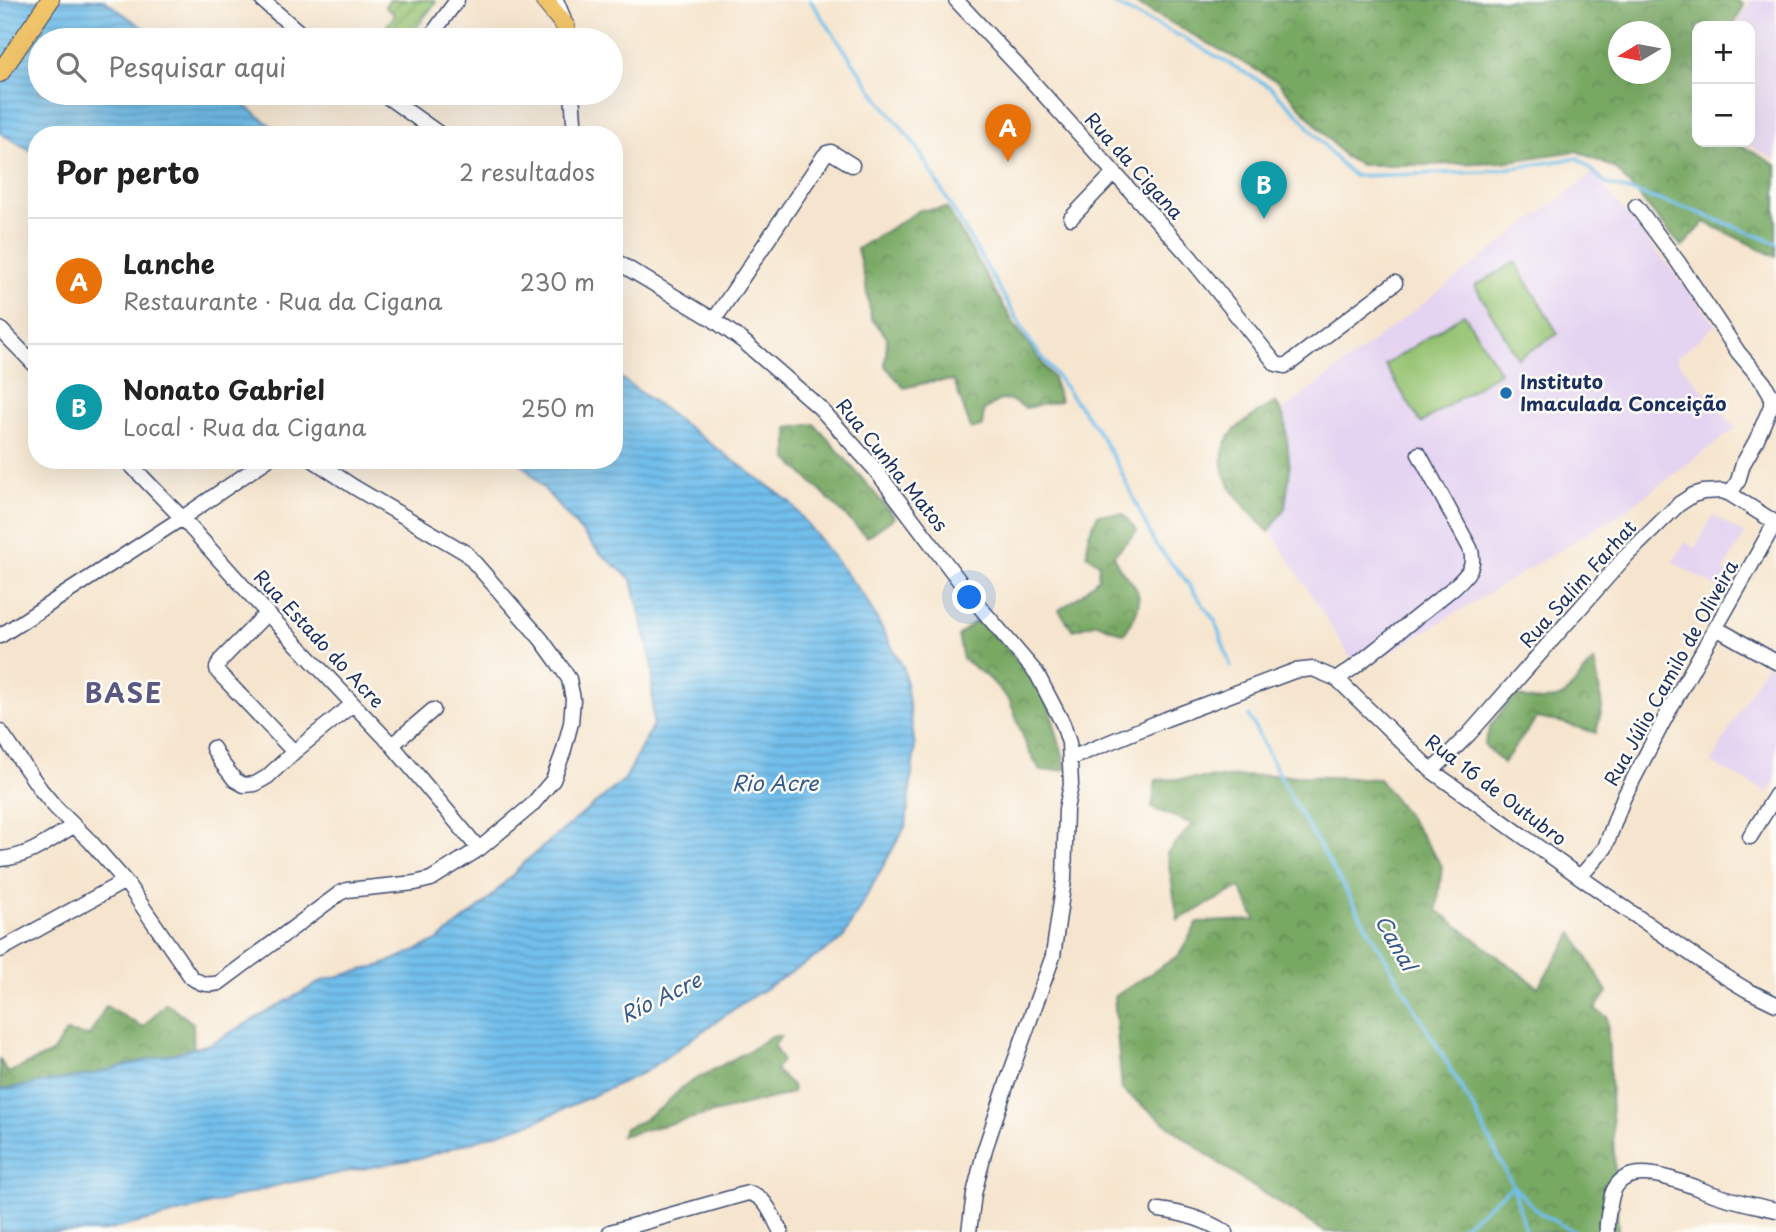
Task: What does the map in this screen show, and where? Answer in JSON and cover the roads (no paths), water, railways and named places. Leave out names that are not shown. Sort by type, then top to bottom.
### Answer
[{"type":"main road","points":[[31,28],[50,0]]},
{"type":"main road","points":[[544,0],[563,28]]},
{"type":"main road","points":[[0,73],[28,32]]},
{"type":"street","points":[[262,0],[294,28]]},
{"type":"street","points":[[437,28],[457,0]]},
{"type":"street","points":[[556,0],[565,28]]},
{"type":"street","name":"Rua da Cigana","points":[[956,0],[1190,257],[1276,364],[1285,366],[1294,360],[1395,283]]},
{"type":"street","points":[[401,105],[429,126]]},
{"type":"street","points":[[573,105],[574,126]]},
{"type":"street","points":[[714,320],[824,156],[831,152],[852,165]]},
{"type":"street","points":[[1071,218],[1114,173]]},
{"type":"street","points":[[1636,206],[1771,395],[1771,406],[1730,494],[1776,523]]},
{"type":"street","name":"Rua Cunha Matos","points":[[623,265],[714,320],[743,341],[820,408],[874,468],[973,599],[1037,674],[1063,724],[1071,758],[1071,785],[1066,809],[1064,880],[1053,956],[985,1149],[974,1194],[969,1232]]},
{"type":"street","points":[[0,329],[28,359]]},
{"type":"street","points":[[1071,758],[1294,671],[1313,669],[1337,678],[1453,589],[1471,570],[1473,560],[1470,548],[1419,453]]},
{"type":"street","name":"Rua Estado do Acre","points":[[135,469],[392,745],[479,849]]},
{"type":"street","points":[[0,636],[254,469]]},
{"type":"street","points":[[0,732],[41,790],[125,881],[191,977],[204,984],[219,983],[340,893],[431,879],[479,849],[531,806],[553,780],[571,723],[573,699],[569,680],[541,639],[466,553],[327,469]]},
{"type":"street","name":"Rua Salim Farhat","points":[[1432,771],[1469,734],[1626,556],[1679,504],[1703,492],[1722,491],[1730,494]]},
{"type":"street","name":"Rua Júlio Camilo de Oliveira","points":[[1580,877],[1605,848],[1623,799],[1672,705],[1776,523]]},
{"type":"street","points":[[267,613],[218,664],[218,672],[294,752]]},
{"type":"street","points":[[1716,628],[1776,662]]},
{"type":"street","name":"Rua 16 de Outubro","points":[[1337,678],[1432,771],[1714,970],[1776,1004]]},
{"type":"street","points":[[213,748],[236,780],[244,785],[255,784],[267,777],[353,704]]},
{"type":"street","points":[[392,745],[433,710]]},
{"type":"street","points":[[1750,837],[1776,795]]},
{"type":"street","points":[[0,859],[25,855],[74,825]]},
{"type":"street","points":[[0,950],[125,881]]},
{"type":"street","points":[[1607,1232],[1612,1195],[1618,1183],[1631,1174],[1667,1178],[1714,1195],[1776,1210]]},
{"type":"street","points":[[610,1232],[748,1193],[763,1199],[781,1232]]},
{"type":"street","points":[[1159,1210],[1193,1217],[1225,1232]]},
{"type":"water","points":[[0,0],[104,0],[143,28],[28,28],[28,105],[244,105],[271,126],[28,126],[28,149],[0,133]]},
{"type":"water","name":"Rio Acre","points":[[623,380],[790,502],[866,599],[904,669],[915,747],[906,825],[842,940],[741,1004],[645,1072],[537,1121],[424,1157],[282,1184],[100,1232],[0,1232],[0,1090],[89,1075],[210,1044],[324,980],[382,965],[437,941],[484,904],[527,860],[625,779],[653,725],[652,663],[632,580],[599,552],[527,469],[623,469]]},
{"type":"waterway","points":[[810,0],[878,98],[916,146],[1030,341],[1096,428],[1119,467],[1155,544],[1215,621],[1231,667]]},
{"type":"waterway","points":[[1105,0],[1186,39],[1270,87],[1354,176],[1484,172],[1578,158],[1607,184],[1692,210],[1776,243]]},
{"type":"waterway","name":"Canal","points":[[1249,716],[1289,794],[1474,1109],[1513,1186],[1526,1232]]},
{"type":"waterway","name":"Canal","points":[[1455,1232],[1513,1186],[1540,1213],[1574,1232]]},
{"type":"place","name":"Lanche","points":[[1008,162]]},
{"type":"place","name":"Nonato Gabriel","points":[[1264,219]]},
{"type":"place","name":"Instituto Imaculada Conceição","points":[[1506,393]]},
{"type":"district","name":"BASE","points":[[124,694]]},
{"type":"water label","name":"Río Acre","points":[[661,998]]}]
